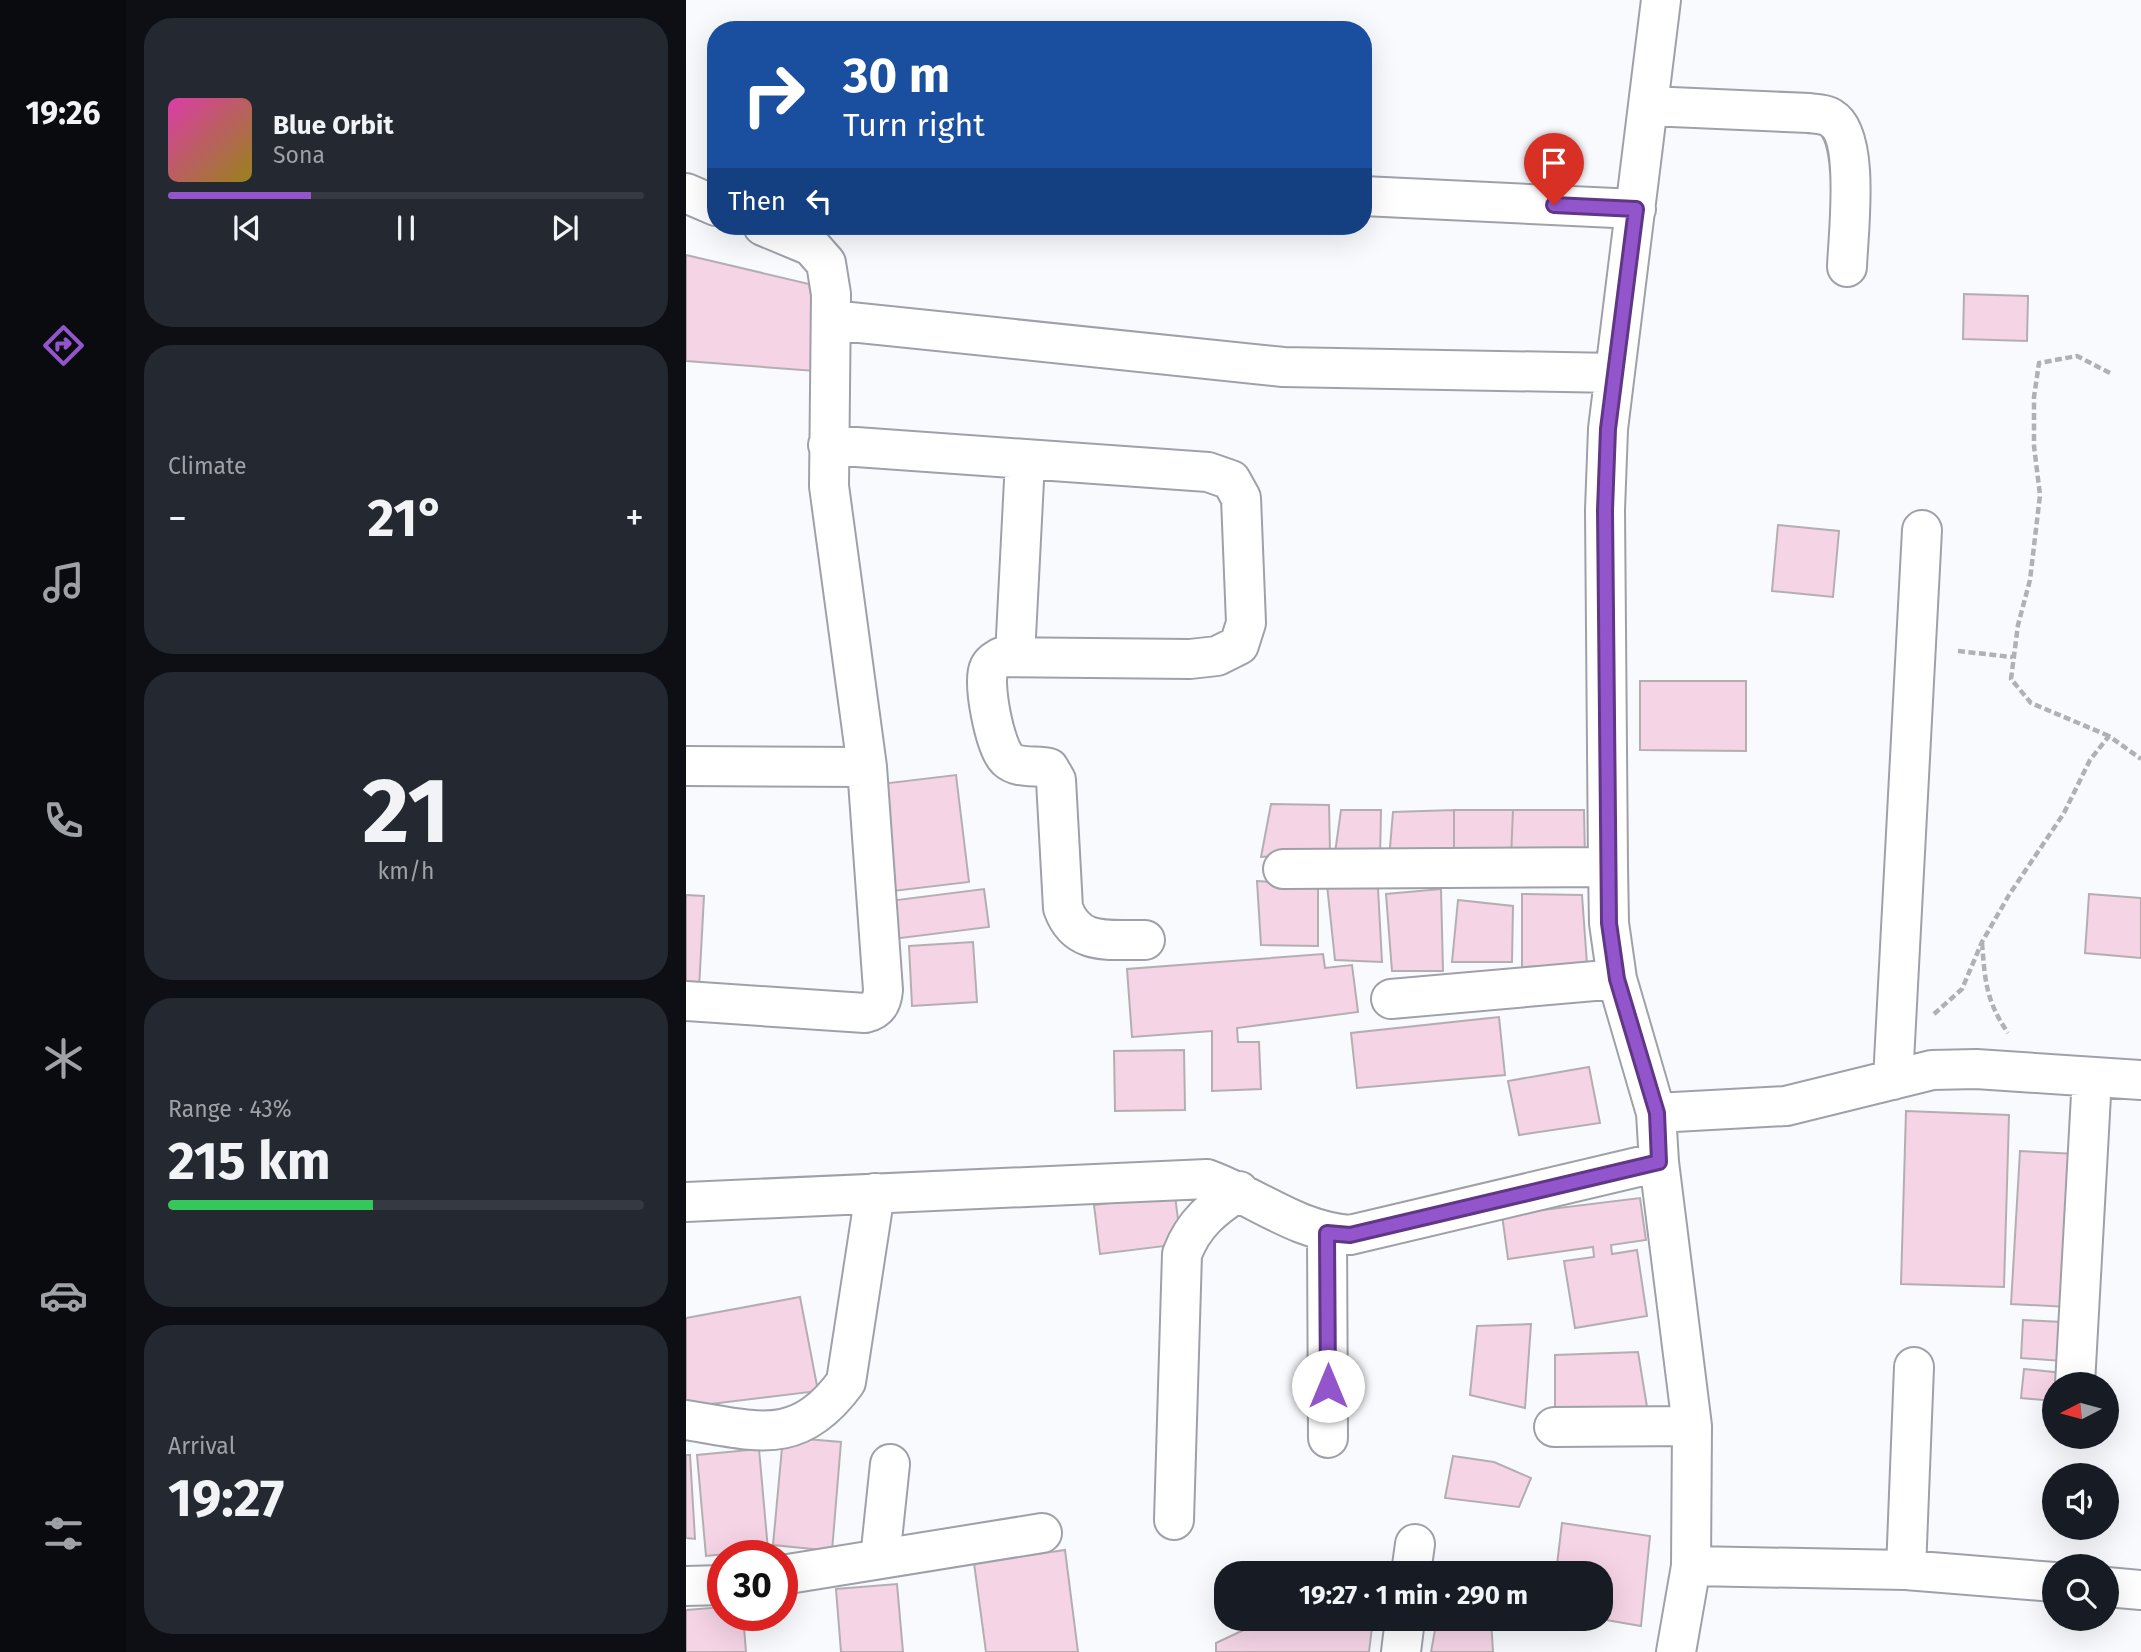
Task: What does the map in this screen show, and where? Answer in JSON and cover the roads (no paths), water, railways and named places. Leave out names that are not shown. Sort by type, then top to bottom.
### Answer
[{"type":"street","points":[[1661,0],[1608,429],[1605,510],[1608,867],[1609,923],[1617,979],[1657,1113],[1659,1162],[1692,1426],[1691,1566],[1676,1652]]},
{"type":"street","points":[[1649,106],[1809,113],[1831,117],[1843,131],[1850,155],[1847,267]]},
{"type":"street","points":[[686,193],[707,202]]},
{"type":"street","points":[[1372,196],[1636,209]]},
{"type":"street","points":[[686,1001],[865,1013],[874,1012],[882,1002],[867,767],[834,539],[828,445],[831,294],[826,262],[811,246],[785,235]]},
{"type":"street","points":[[831,320],[1283,367],[1615,373]]},
{"type":"street","points":[[828,445],[1208,472],[1231,480],[1241,499],[1246,623],[1239,645],[1217,656],[1190,659],[1001,657],[989,665],[986,676],[996,742],[1006,758],[1017,765],[1049,768],[1056,780],[1063,908],[1069,926],[1084,936],[1145,940]]},
{"type":"street","points":[[1015,656],[1025,461]]},
{"type":"street","points":[[1893,1066],[1922,530]]},
{"type":"street","points":[[686,766],[867,767]]},
{"type":"street","points":[[1283,869],[1608,867]]},
{"type":"street","points":[[1391,999],[1617,979]]},
{"type":"street","points":[[1657,1113],[1786,1106],[1893,1066],[2141,1080]]},
{"type":"street","points":[[2076,1372],[2092,1077]]},
{"type":"street","points":[[686,1202],[1179,1178],[1207,1179],[1238,1191],[1306,1227],[1327,1233],[1350,1235],[1659,1162]]},
{"type":"street","points":[[1174,1520],[1182,1254],[1190,1234],[1205,1215],[1238,1191]]},
{"type":"street","points":[[686,1420],[761,1431],[796,1426],[828,1408],[846,1382],[875,1193]]},
{"type":"street","points":[[1327,1233],[1328,1438]]},
{"type":"street","points":[[1906,1570],[1913,1367]]},
{"type":"street","points":[[1554,1427],[1692,1426]]},
{"type":"street","points":[[880,1559],[890,1464]]},
{"type":"street","points":[[798,1572],[1042,1533]]},
{"type":"street","points":[[1691,1566],[1906,1570],[2042,1581]]},
{"type":"street","points":[[686,1586],[707,1585]]},
{"type":"street","points":[[2119,1588],[2141,1590]]},
{"type":"street","points":[[1401,1652],[1404,1631]]}]
